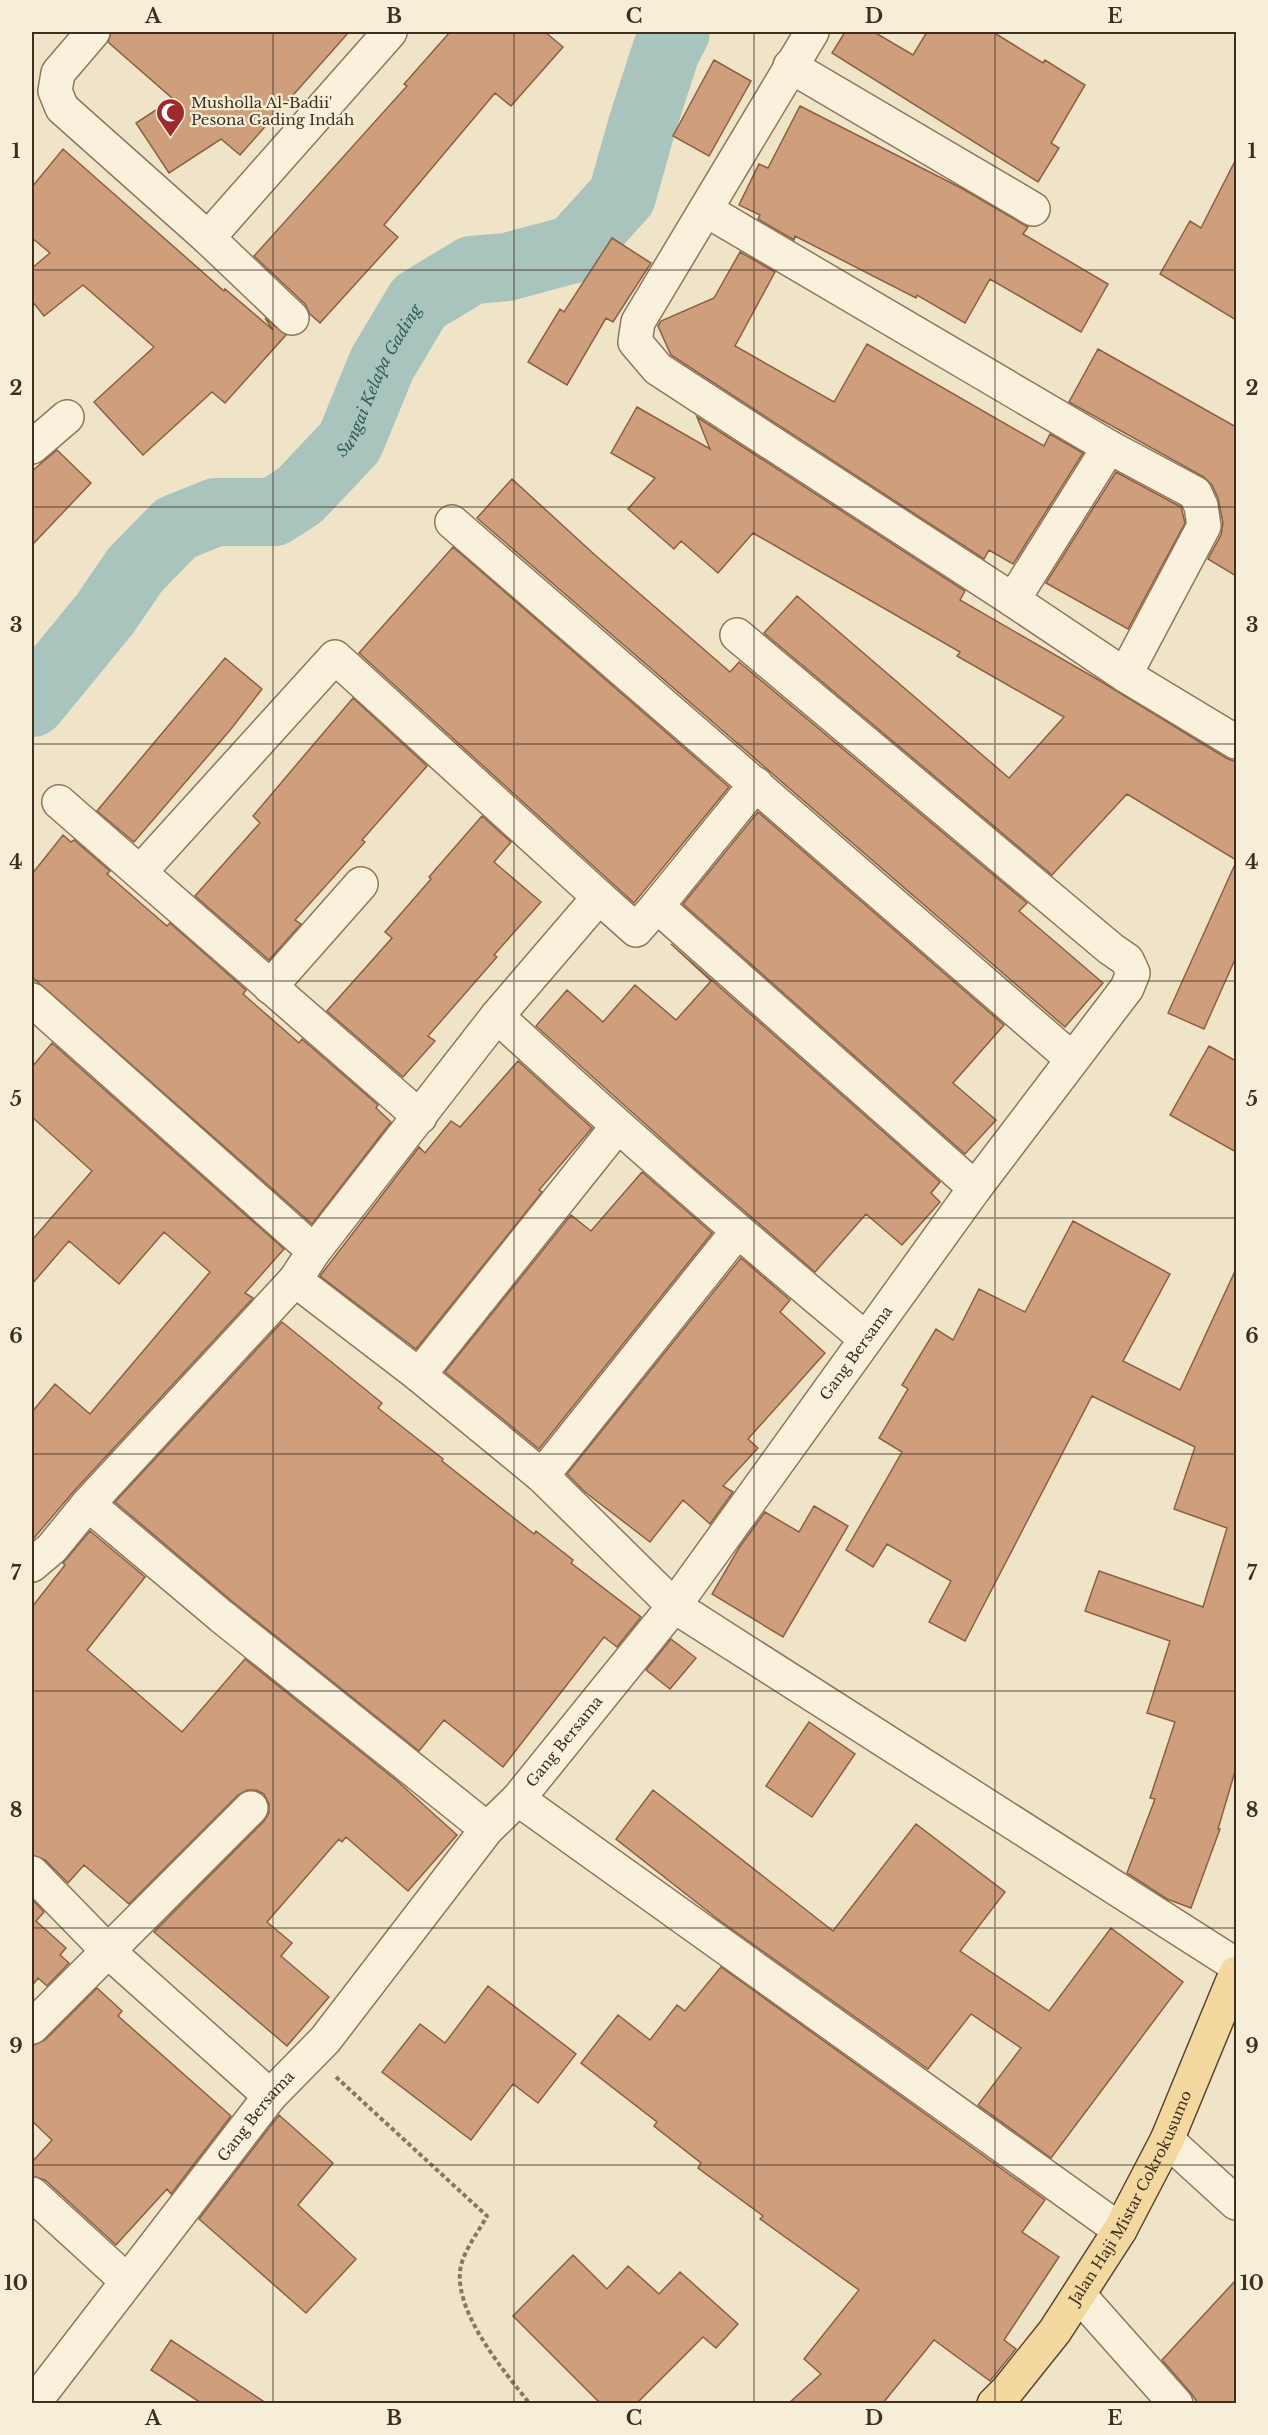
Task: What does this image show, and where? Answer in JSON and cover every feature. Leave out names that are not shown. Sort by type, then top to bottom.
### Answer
[{"type":"main road","name":"Jalan Haji Mistar Cokrokusumo","points":[[994,2403],[1007,2391],[1055,2331],[1120,2230],[1167,2140],[1236,1973]]},
{"type":"street","points":[[93,32],[58,73],[55,91],[62,108],[208,238],[291,318]]},
{"type":"street","points":[[208,238],[390,32]]},
{"type":"street","points":[[812,32],[638,322],[634,342],[658,369],[1125,675],[1236,742]]},
{"type":"street","points":[[790,66],[1033,209]]},
{"type":"street","points":[[706,210],[1109,447],[1195,493],[1201,506],[1204,526],[1125,675]]},
{"type":"street","points":[[32,447],[67,417]]},
{"type":"street","points":[[1013,600],[1109,447]]},
{"type":"street","points":[[452,522],[1072,1059]]},
{"type":"street","name":"Gang Bersama","points":[[33,2403],[270,2096],[325,2040],[487,1829],[518,1799],[674,1606],[975,1188],[1126,988],[1133,973],[1127,960],[737,635]]},
{"type":"street","points":[[141,872],[335,657],[636,930],[756,784]]},
{"type":"street","points":[[59,802],[420,1117]]},
{"type":"street","points":[[270,987],[361,884]]},
{"type":"street","points":[[32,1565],[52,1548],[88,1504],[296,1280],[314,1251],[497,1016],[598,897]]},
{"type":"street","points":[[657,906],[975,1188]]},
{"type":"street","points":[[36,1015],[314,1251]]},
{"type":"street","points":[[497,1016],[617,1127],[736,1232],[866,1339]]},
{"type":"street","points":[[419,1375],[617,1127]]},
{"type":"street","points":[[542,1476],[736,1232]]},
{"type":"street","points":[[296,1280],[419,1375],[542,1476],[674,1606],[1236,1965]]},
{"type":"street","points":[[88,1504],[221,1616],[487,1829]]},
{"type":"street","points":[[518,1799],[1120,2230]]},
{"type":"street","points":[[32,2027],[251,1808]]},
{"type":"street","points":[[32,1873],[109,1952],[270,2096]]},
{"type":"street","points":[[1167,2140],[1236,2204]]},
{"type":"street","points":[[32,2194],[127,2281]]},
{"type":"street","points":[[1079,2295],[1160,2398]]},
{"type":"path","points":[[325,2040],[313,2056],[487,2216],[462,2262],[461,2295],[477,2333],[530,2403]]},
{"type":"building","points":[[111,32],[349,32],[240,155],[221,139],[169,173],[136,123],[173,99],[108,42]]},
{"type":"building","points":[[450,32],[545,32],[563,47],[511,106],[495,93],[384,225],[398,237],[320,323],[310,314],[305,304],[254,256],[407,86],[404,84]]},
{"type":"building","points":[[845,32],[874,32],[913,55],[927,32],[993,32],[1043,63],[1045,60],[1085,85],[1051,143],[1059,148],[1038,182],[832,53]]},
{"type":"building","points":[[714,60],[751,81],[709,156],[673,136]]},
{"type":"building","points":[[800,106],[961,188],[1028,227],[1023,234],[1108,284],[1081,332],[990,279],[965,323],[917,295],[916,298],[795,236],[794,240],[758,219],[760,215],[739,205],[759,164],[768,168]]},
{"type":"building","points":[[63,149],[224,291],[225,289],[273,330],[265,318],[286,335],[225,403],[212,392],[143,455],[94,402],[154,347],[83,285],[44,316],[32,301],[32,268],[50,253],[32,238],[32,187]]},
{"type":"building","points":[[1236,159],[1236,320],[1160,274],[1190,221],[1201,228]]},
{"type":"building","points":[[612,238],[651,263],[613,322],[606,318],[567,385],[528,362],[560,309],[564,312]]},
{"type":"building","points":[[740,252],[775,272],[735,346],[834,402],[867,344],[1044,446],[1050,434],[1083,453],[1013,564],[989,550],[984,559],[671,355],[658,326],[661,321],[714,298]]},
{"type":"building","points":[[1098,349],[1236,427],[1236,576],[1208,559],[1221,535],[1223,523],[1218,498],[1212,485],[1204,477],[1069,402]]},
{"type":"building","points":[[637,407],[710,449],[697,417],[965,591],[960,600],[1236,762],[1236,860],[1127,794],[1052,875],[764,633],[797,596],[1009,778],[1064,717],[957,656],[960,652],[753,533],[718,573],[681,541],[674,549],[628,509],[655,478],[611,453]]},
{"type":"building","points":[[57,450],[91,483],[32,545],[32,471]]},
{"type":"building","points":[[1116,472],[1181,507],[1185,523],[1128,629],[1046,583]]},
{"type":"building","points":[[512,479],[595,555],[730,672],[739,662],[1027,903],[1019,911],[1103,983],[1065,1027],[477,518]]},
{"type":"building","points":[[453,547],[729,787],[634,903],[359,653]]},
{"type":"building","points":[[225,658],[262,689],[231,729],[134,842],[97,811]]},
{"type":"building","points":[[353,698],[427,766],[362,840],[365,842],[295,920],[301,924],[269,960],[195,896],[260,823],[253,816]]},
{"type":"building","points":[[758,812],[1004,1025],[953,1083],[996,1120],[965,1154],[683,904]]},
{"type":"building","points":[[482,816],[511,842],[494,862],[541,902],[494,955],[497,957],[428,1036],[435,1041],[403,1077],[327,1011],[392,938],[385,932]]},
{"type":"building","points":[[63,835],[71,842],[74,840],[110,871],[107,874],[167,926],[170,923],[246,990],[243,994],[299,1043],[302,1039],[378,1105],[376,1108],[391,1122],[312,1224],[32,977],[32,874]]},
{"type":"building","points":[[1236,862],[1236,957],[1204,1029],[1168,1013]]},
{"type":"building","points":[[671,944],[940,1182],[931,1193],[940,1202],[902,1245],[866,1214],[815,1272],[692,1166],[536,1026],[567,990],[603,1022],[635,985],[676,1020],[711,981]]},
{"type":"building","points":[[52,1043],[284,1249],[245,1293],[253,1298],[74,1491],[34,1538],[32,1536],[32,1412],[55,1384],[90,1414],[210,1272],[164,1232],[119,1284],[69,1241],[32,1284],[32,1240],[92,1171],[32,1117],[32,1067]]},
{"type":"building","points":[[1209,1046],[1236,1061],[1236,1152],[1170,1115]]},
{"type":"building","points":[[518,1061],[592,1128],[539,1190],[542,1192],[416,1349],[320,1276],[419,1147],[425,1153],[451,1121],[460,1127]]},
{"type":"building","points":[[642,1172],[712,1233],[539,1449],[445,1372],[571,1215],[591,1231]]},
{"type":"building","points":[[1073,1221],[1170,1274],[1123,1361],[1180,1390],[1236,1269],[1236,1768],[1218,1829],[1220,1829],[1191,1908],[1167,1899],[1127,1873],[1155,1799],[1150,1798],[1175,1722],[1147,1713],[1170,1641],[1085,1611],[1099,1571],[1203,1607],[1227,1528],[1174,1509],[1195,1447],[1092,1396],[965,1641],[929,1622],[951,1581],[887,1544],[873,1567],[846,1550],[902,1452],[879,1438],[908,1389],[902,1385],[936,1329],[953,1340],[979,1289],[1025,1312]]},
{"type":"building","points":[[741,1258],[790,1300],[780,1312],[825,1353],[748,1439],[758,1448],[723,1486],[733,1492],[710,1524],[683,1500],[650,1542],[585,1492],[567,1474]]},
{"type":"building","points":[[282,1322],[382,1403],[378,1408],[443,1459],[442,1461],[534,1534],[536,1531],[573,1560],[571,1563],[641,1617],[617,1647],[604,1637],[503,1767],[444,1720],[419,1751],[233,1602],[115,1502]]},
{"type":"building","points":[[814,1506],[848,1526],[783,1637],[712,1594],[739,1548],[765,1512],[799,1532]]},
{"type":"building","points":[[90,1531],[145,1577],[87,1650],[182,1732],[245,1659],[396,1780],[457,1835],[408,1891],[346,1837],[342,1842],[339,1839],[267,1922],[292,1943],[281,1956],[329,1997],[287,2046],[154,1932],[264,1821],[269,1813],[269,1804],[264,1794],[256,1790],[247,1790],[238,1795],[129,1904],[84,1865],[68,1883],[45,1860],[32,1855],[32,1607],[65,1565],[63,1563]]},
{"type":"building","points":[[671,1639],[696,1658],[670,1689],[646,1670]]},
{"type":"building","points":[[809,1722],[855,1754],[812,1817],[766,1786]]},
{"type":"building","points":[[653,1790],[833,1931],[916,1824],[1005,1892],[960,1951],[1049,2011],[1111,1928],[1183,1982],[1051,2158],[978,2105],[1021,2048],[971,2014],[928,2069],[719,1920],[616,1839]]},
{"type":"building","points":[[32,1899],[44,1912],[36,1921],[66,1948],[60,1955],[69,1963],[47,1986],[38,1978],[32,1986]]},
{"type":"building","points":[[721,1967],[1045,2200],[1022,2232],[1059,2257],[1004,2340],[1016,2349],[990,2381],[934,2340],[883,2403],[789,2403],[821,2374],[804,2359],[859,2290],[760,2219],[763,2216],[698,2168],[701,2163],[654,2126],[657,2122],[581,2063],[618,2015],[650,2040],[677,2005],[685,2011]]},
{"type":"building","points":[[488,1986],[576,2054],[538,2103],[513,2084],[471,2140],[382,2072],[420,2024],[445,2043]]},
{"type":"building","points":[[97,1988],[122,2011],[118,2016],[231,2116],[171,2194],[167,2189],[116,2245],[45,2180],[32,2176],[32,2162],[52,2140],[32,2121],[32,2046],[45,2040]]},
{"type":"building","points":[[279,2115],[333,2163],[298,2205],[356,2259],[306,2313],[199,2219]]},
{"type":"building","points":[[573,2255],[607,2289],[628,2266],[659,2294],[680,2272],[738,2324],[716,2348],[703,2337],[637,2403],[600,2403],[513,2316]]},
{"type":"building","points":[[1236,2280],[1236,2403],[1198,2403],[1162,2360]]},
{"type":"building","points":[[171,2340],[266,2403],[201,2403],[151,2370]]},
{"type":"waterway","name":"Sungai Kelapa Gading","points":[[32,703],[105,614],[135,570],[176,528],[216,512],[274,512],[300,495],[350,442],[382,364],[419,302],[472,270],[507,267],[574,249],[622,196],[666,51],[676,32]]},
{"type":"place","name":"Musholla Al-Badii' Pesona Gading Indah","points":[[170,138]]}]
